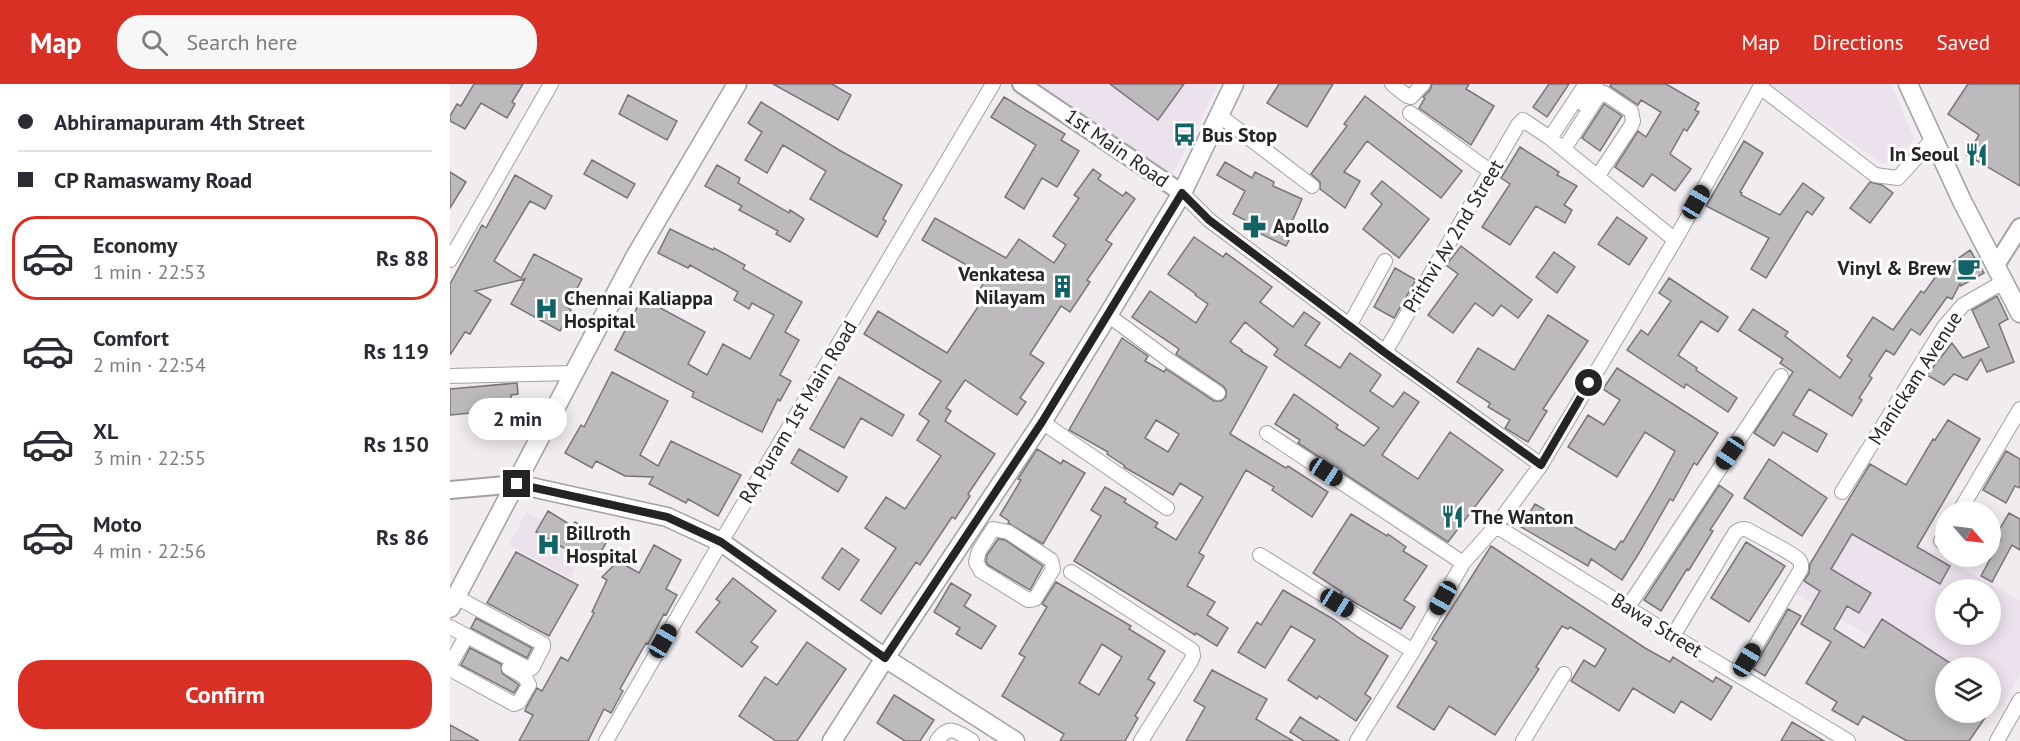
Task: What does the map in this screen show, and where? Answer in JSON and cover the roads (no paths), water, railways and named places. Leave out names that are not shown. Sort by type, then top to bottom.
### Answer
[{"type":"main road","points":[[452,604],[635,257],[736,84]]},
{"type":"main road","points":[[832,741],[1042,422],[1108,315],[1182,193],[1234,84]]},
{"type":"main road","points":[[1908,84],[2020,313]]},
{"type":"main road","points":[[517,484],[667,517],[721,542],[885,658],[1015,741]]},
{"type":"street","points":[[450,260],[551,84]]},
{"type":"street","name":"RA Puram 1st Main Road","points":[[606,741],[721,542],[993,84]]},
{"type":"street","name":"1st Main Road","points":[[1022,84],[1182,193]]},
{"type":"street","points":[[1392,84],[1407,96],[1412,97],[1423,84]]},
{"type":"street","points":[[1557,144],[1586,84]]},
{"type":"street","points":[[1557,144],[1596,84]]},
{"type":"street","points":[[1357,741],[1413,651],[1464,562],[1496,526],[1541,465],[1675,240],[1761,86],[1875,175],[1898,178],[1933,139]]},
{"type":"street","points":[[1557,144],[1604,93],[1631,111],[1633,121],[1598,176]]},
{"type":"street","points":[[1410,113],[1491,172]]},
{"type":"street","points":[[1219,115],[1312,186]]},
{"type":"street","name":"Prithvi Av 2nd Street","points":[[1384,352],[1518,125],[1523,120],[1529,122],[1557,144]]},
{"type":"street","points":[[1557,144],[1675,240]]},
{"type":"street","points":[[1182,193],[1209,220],[1384,352],[1541,465]]},
{"type":"street","points":[[2001,273],[2020,227]]},
{"type":"street","points":[[1349,326],[1385,261]]},
{"type":"street","name":"Manickam Avenue","points":[[1842,492],[1944,327],[1963,305],[2001,273]]},
{"type":"street","points":[[1108,315],[1218,393]]},
{"type":"street","points":[[450,376],[573,373]]},
{"type":"street","points":[[1628,607],[1781,376]]},
{"type":"street","points":[[1966,501],[2020,409]]},
{"type":"street","points":[[1042,422],[1167,508]]},
{"type":"street","points":[[1267,434],[1464,562]]},
{"type":"street","points":[[450,490],[517,484]]},
{"type":"street","points":[[976,520],[993,529],[1008,532],[1051,560],[1053,569],[1035,599],[1028,600],[981,571],[976,562],[979,551],[993,529]]},
{"type":"street","name":"Bawa Street","points":[[1496,526],[1848,741]]},
{"type":"street","points":[[1673,636],[1735,533],[1739,529],[1748,530],[1799,560],[1801,569],[1739,674]]},
{"type":"street","points":[[964,538],[979,551]]},
{"type":"street","points":[[1260,555],[1413,651]]},
{"type":"street","points":[[1071,572],[1192,651],[1191,661],[1141,741]]},
{"type":"street","points":[[450,627],[529,669],[532,668],[543,647],[543,644],[452,604]]},
{"type":"street","points":[[450,634],[464,642],[525,677],[529,685],[519,702],[514,704],[450,667],[464,642]]},
{"type":"street","points":[[1523,741],[1564,674]]},
{"type":"street","points":[[1997,741],[2020,700]]},
{"type":"street","points":[[937,741],[947,731],[954,730],[972,741]]},
{"type":"place","name":"Bus Stop","points":[[1184,135]]},
{"type":"place","name":"In Seoul","points":[[1977,154]]},
{"type":"place","name":"Apollo","points":[[1255,226]]},
{"type":"place","name":"Vinyl & Brew","points":[[1969,268]]},
{"type":"place","name":"Venkatesa Nilayam","points":[[1063,286]]},
{"type":"place","name":"Chennai Kaliappa Hospital","points":[[546,309]]},
{"type":"place","name":"The Wanton","points":[[1453,517]]},
{"type":"place","name":"Billroth Hospital","points":[[548,545]]}]
